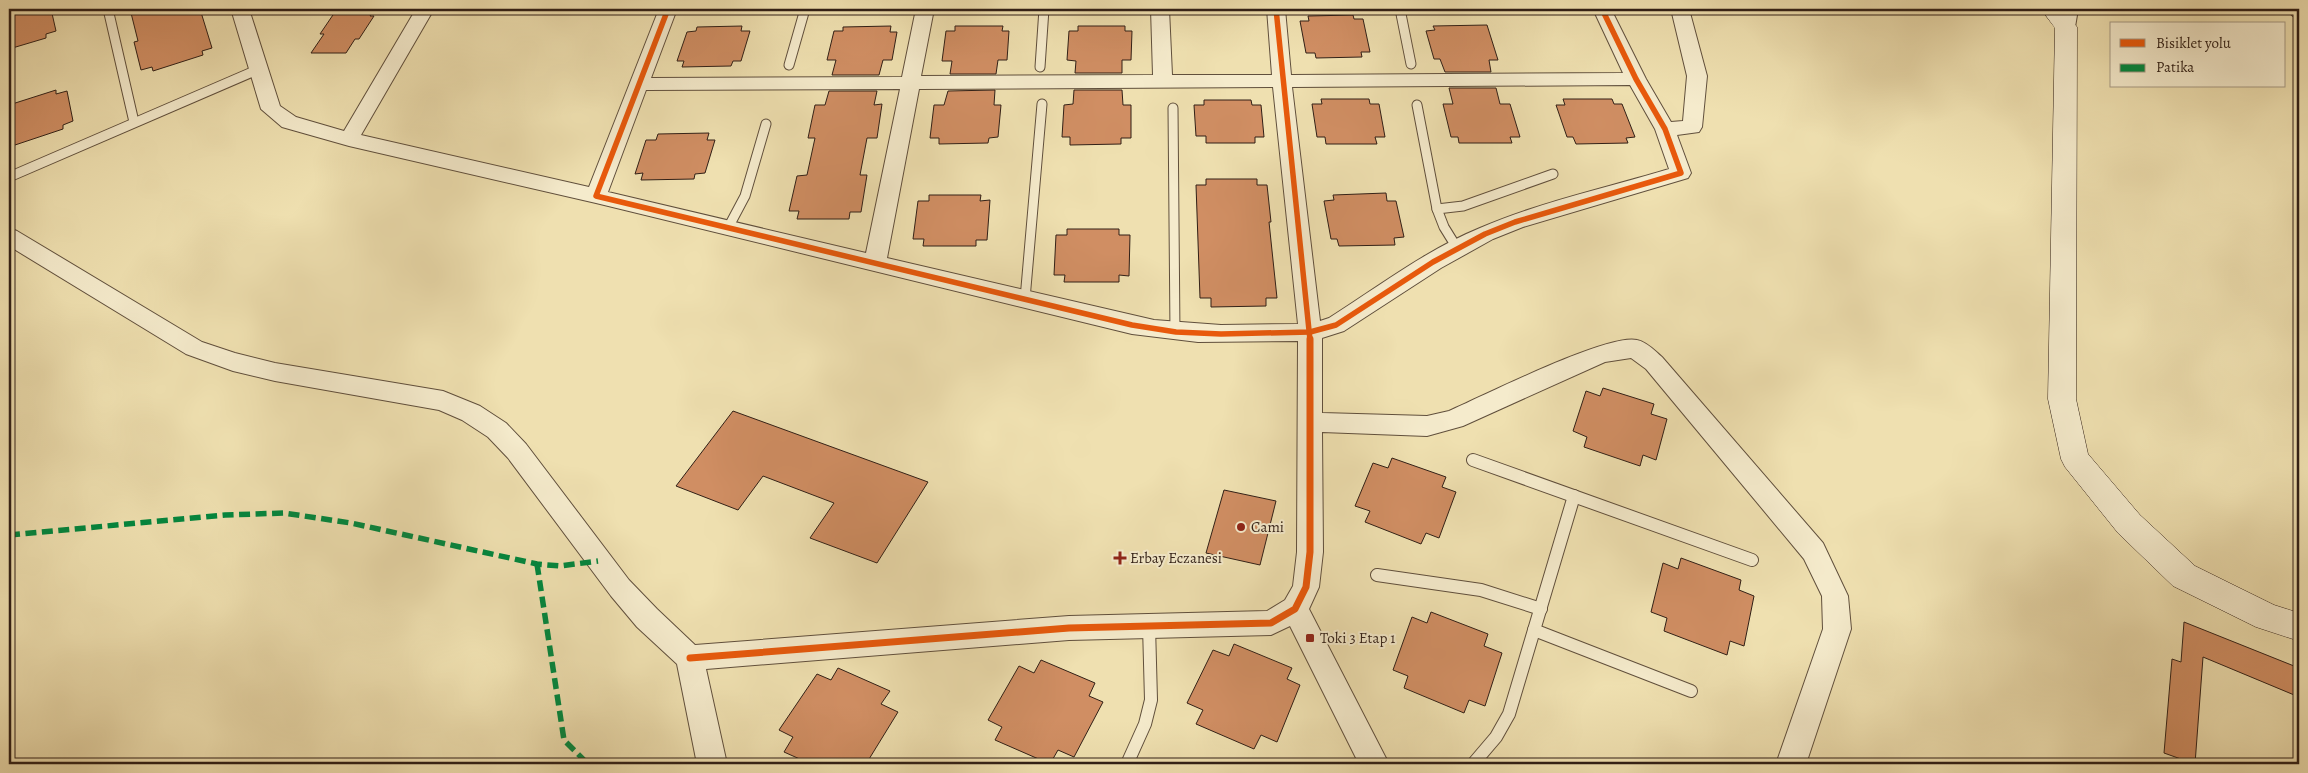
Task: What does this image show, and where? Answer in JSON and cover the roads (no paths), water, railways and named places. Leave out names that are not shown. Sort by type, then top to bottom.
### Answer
[{"type":"street","points":[[240,9],[267,101],[271,109],[289,122],[349,139],[1147,328],[1202,334],[1310,332],[1336,325],[1457,248],[1514,222],[1681,173],[1665,129],[1636,79],[1602,9]]},
{"type":"street","points":[[349,139],[425,9]]},
{"type":"street","points":[[596,196],[668,9]]},
{"type":"street","points":[[876,263],[925,9]]},
{"type":"street","points":[[1160,9],[1163,81]]},
{"type":"street","points":[[690,658],[1069,628],[1271,623],[1295,609],[1306,587],[1310,552],[1310,332],[1276,9]]},
{"type":"street","points":[[1665,129],[1692,127],[1697,76],[1680,9]]},
{"type":"street","points":[[2295,9],[2299,12]]},
{"type":"street","points":[[2062,15],[2062,399],[2075,459],[2129,524],[2184,576],[2268,617],[2299,627]]},
{"type":"street","points":[[639,84],[1636,79]]},
{"type":"street","points":[[9,236],[194,348],[234,362],[275,372],[412,394],[443,401],[471,413],[497,430],[518,451],[620,588],[647,618],[690,658],[712,764]]},
{"type":"street","points":[[1311,422],[1427,426],[1454,419],[1601,354],[1635,348],[1654,363],[1814,551],[1835,596],[1837,629],[1791,764]]},
{"type":"street","points":[[1295,609],[1374,764]]},
{"type":"lane","points":[[108,9],[134,122]]},
{"type":"lane","points":[[790,65],[805,9]]},
{"type":"lane","points":[[1040,67],[1044,9]]},
{"type":"lane","points":[[1400,9],[1410,64]]},
{"type":"lane","points":[[9,176],[257,70]]},
{"type":"lane","points":[[1024,299],[1042,104]]},
{"type":"lane","points":[[1417,104],[1437,209],[1444,227],[1457,248]]},
{"type":"lane","points":[[1173,108],[1175,332]]},
{"type":"lane","points":[[728,228],[746,196],[766,124]]},
{"type":"lane","points":[[1437,209],[1463,206],[1553,174]]},
{"type":"lane","points":[[1474,460],[1752,560]]},
{"type":"lane","points":[[1473,764],[1496,737],[1509,714],[1574,496]]},
{"type":"lane","points":[[1377,575],[1480,590],[1512,598],[1541,609]]},
{"type":"lane","points":[[1131,763],[1145,724],[1151,700],[1149,626]]},
{"type":"lane","points":[[1534,630],[1691,691]]},
{"type":"place","name":"Cami","points":[[1241,527]]},
{"type":"place","name":"Erbay Eczanesi","points":[[1120,558]]},
{"type":"place","name":"Toki 3 Etap 1","points":[[1310,638]]}]
